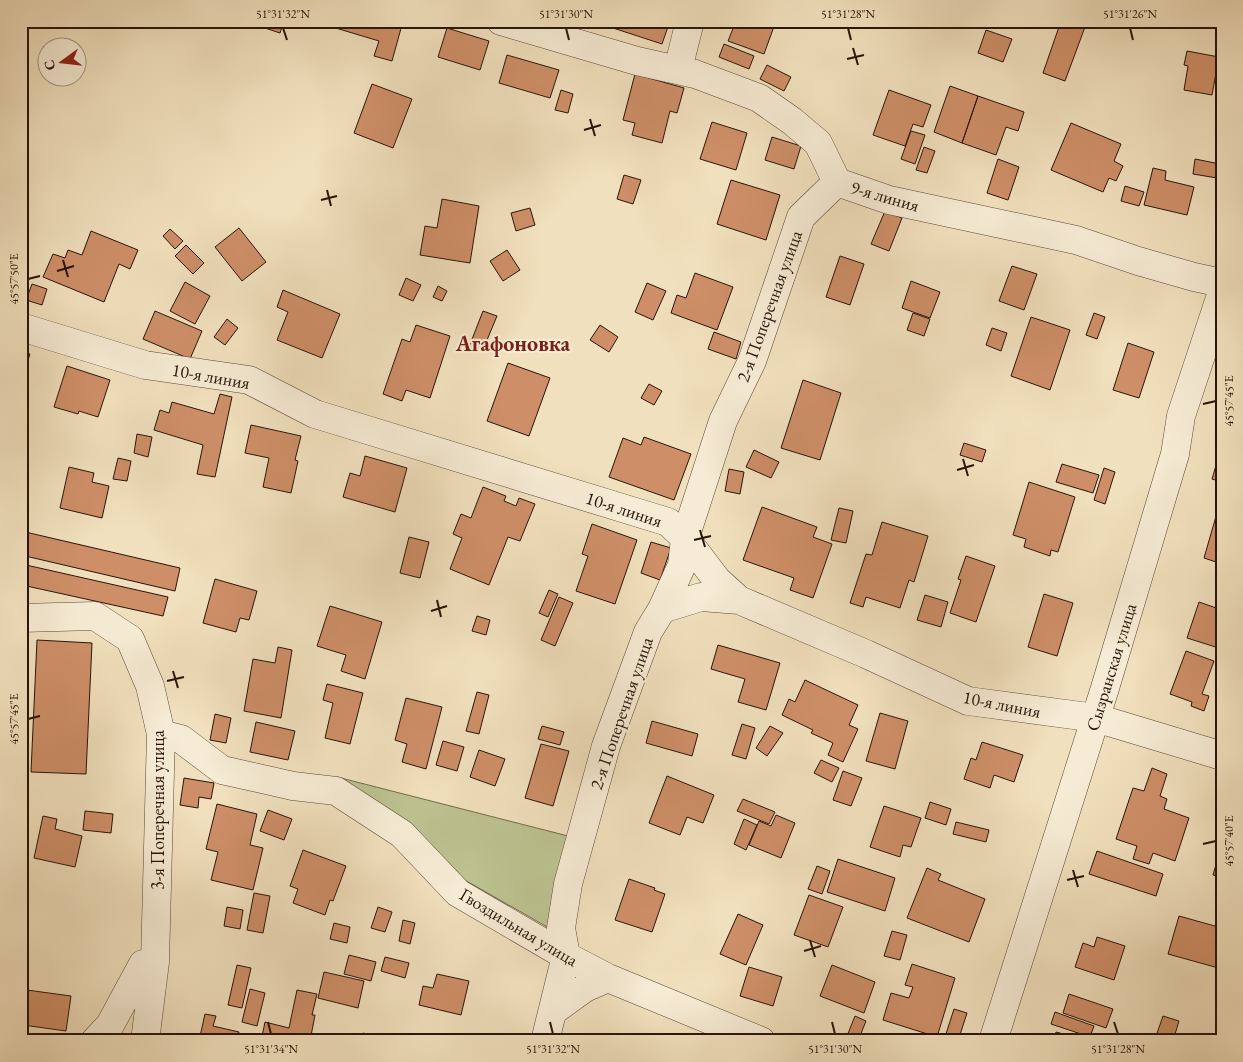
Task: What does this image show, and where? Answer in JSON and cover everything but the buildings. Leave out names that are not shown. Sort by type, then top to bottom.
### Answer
[{"type":"street","name":"9-я линия","points":[[501,21],[637,61],[695,74],[759,98],[792,121],[818,143],[837,182],[888,200],[1076,240],[1138,261],[1222,283]]},
{"type":"street","points":[[678,69],[690,21]]},
{"type":"street","name":"2-я Поперечная улица","points":[[546,1041],[566,956],[561,928],[568,884],[606,746],[648,632],[662,609],[682,565],[685,538],[723,421],[752,361],[801,217],[837,182]]},
{"type":"street","name":"Сызранская улица","points":[[993,1041],[1096,718],[1175,454],[1181,416],[1216,331],[1222,292]]},
{"type":"street","name":"10-я линия","points":[[21,327],[145,365],[249,380],[315,414],[668,522],[685,538],[716,580],[739,600],[866,654],[968,701],[1096,718],[1222,756]]},
{"type":"street","points":[[662,609],[701,597],[739,600]]},
{"type":"street","name":"3-я Поперечная улица","points":[[21,618],[95,616],[130,640],[150,686],[161,734],[155,962],[146,1041]]},
{"type":"street","name":"Гвоздильная улица","points":[[161,734],[181,739],[222,770],[293,786],[336,791],[402,834],[458,893],[566,956],[608,978],[760,1041]]},
{"type":"street","points":[[95,1041],[110,1025],[143,964],[155,962]]},
{"type":"street","points":[[553,1011],[585,988],[608,978]]},
{"type":"green space","points":[[337,777],[568,836],[549,928],[463,879],[405,821]]},
{"type":"district","name":"Агафоновка","points":[[513,343]]}]
